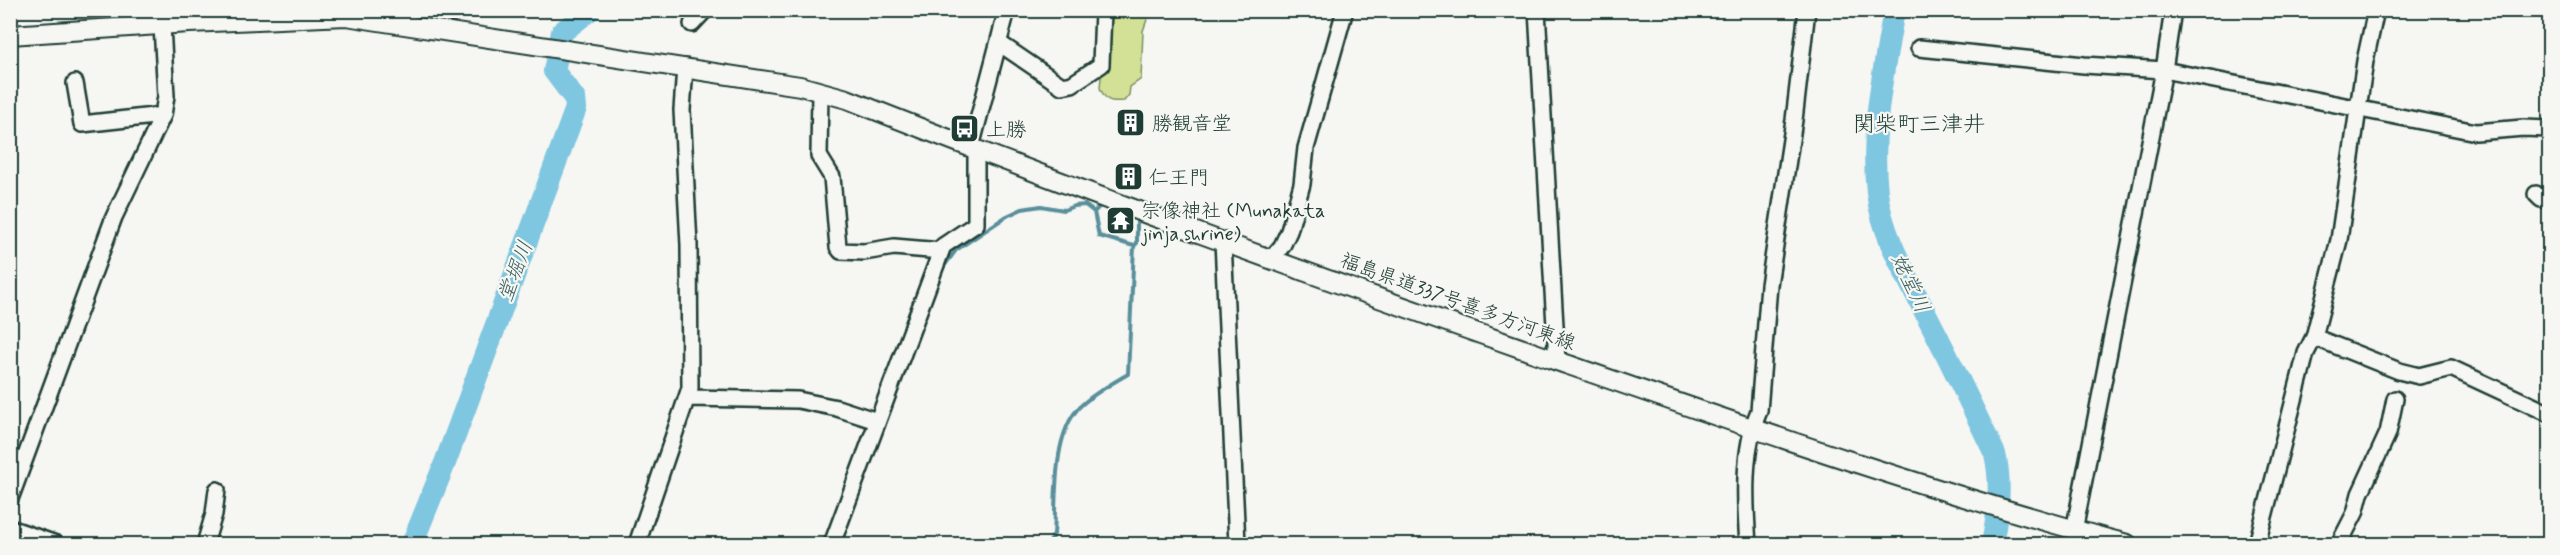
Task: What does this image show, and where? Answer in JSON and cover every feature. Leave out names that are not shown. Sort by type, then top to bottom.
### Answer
[{"type":"main road","name":"福島県道337号喜多方河東線","points":[[10,35],[162,26],[188,17],[408,18],[820,91],[847,99],[1271,259],[1557,361],[1972,501],[2127,544]]},
{"type":"street","points":[[692,24],[705,10]]},
{"type":"street","points":[[832,544],[943,246],[976,224],[973,148],[1007,10]]},
{"type":"street","points":[[999,43],[1062,86],[1072,84],[1101,65],[1103,10]]},
{"type":"street","points":[[1271,259],[1282,246],[1289,231],[1302,184],[1306,148],[1345,10]]},
{"type":"street","points":[[1537,10],[1557,361]]},
{"type":"street","points":[[1748,544],[1748,472],[1752,427],[1759,411],[1769,285],[1794,120],[1807,10]]},
{"type":"street","points":[[2074,531],[2164,70],[2173,10]]},
{"type":"street","points":[[2257,544],[2306,353],[2314,337],[2339,240],[2358,109],[2376,10]]},
{"type":"street","points":[[10,499],[114,218],[163,115],[166,96],[162,26]]},
{"type":"street","points":[[1919,48],[2084,65],[2164,70],[2476,132],[2550,129]]},
{"type":"street","points":[[637,544],[688,398],[689,245],[682,110],[685,67]]},
{"type":"street","points":[[75,83],[82,124],[163,115]]},
{"type":"street","points":[[820,91],[819,156],[832,177],[838,247],[841,251],[864,252],[902,248],[941,252]]},
{"type":"street","points":[[1223,241],[1237,544]]},
{"type":"street","points":[[2314,337],[2399,371],[2420,376],[2451,368],[2550,414]]},
{"type":"street","points":[[688,398],[798,400],[837,408],[877,422]]},
{"type":"street","points":[[2339,544],[2355,513],[2388,433],[2395,399]]},
{"type":"street","points":[[205,544],[214,514],[217,490]]},
{"type":"street","points":[[10,528],[56,544]]},
{"type":"green space","points":[[1107,11],[1150,11],[1143,31],[1141,79],[1130,87],[1129,95],[1124,101],[1109,100],[1100,88]]},
{"type":"waterway","name":"堂堀川","points":[[412,544],[445,463],[576,108],[575,99],[554,71],[562,32],[590,10]]},
{"type":"waterway","name":"姥堂川","points":[[1894,10],[1877,123],[1875,146],[1877,192],[1884,224],[1896,255],[1995,454],[1998,499],[1992,544]]},
{"type":"waterway","points":[[1094,212],[1102,204]]},
{"type":"waterway","points":[[942,269],[956,250],[1007,216],[1022,209],[1041,206],[1064,210],[1085,205],[1094,212],[1099,236],[1134,246],[1137,243],[1137,216]]},
{"type":"waterway","points":[[1049,544],[1054,534],[1058,463],[1066,428],[1074,414],[1085,402],[1128,374],[1134,246]]},
{"type":"place","name":"勝観音堂","points":[[1131,123]]},
{"type":"place","name":"上勝","points":[[965,129]]},
{"type":"place","name":"仁王門","points":[[1128,177]]},
{"type":"place","name":"宗像神社 (Munakata jinja shrine)","points":[[1120,221]]},
{"type":"district","name":"関柴町三津井","points":[[1919,123]]}]
